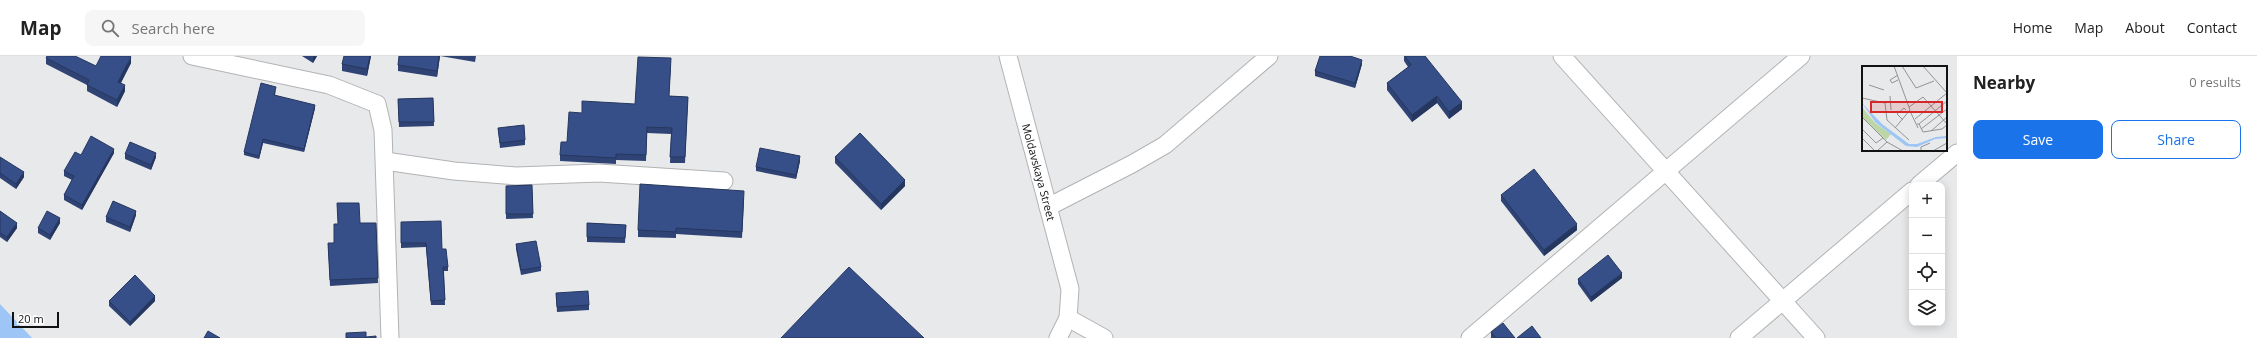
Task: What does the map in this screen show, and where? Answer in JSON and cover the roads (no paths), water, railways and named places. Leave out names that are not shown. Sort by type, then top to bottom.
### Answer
[{"type":"street","points":[[192,56],[329,85],[377,104],[383,130],[385,162],[390,338]]},
{"type":"street","name":"Moldavskaya Street","points":[[1008,56],[1070,289],[1068,318]]},
{"type":"street","points":[[1048,207],[1132,164],[1165,144],[1269,56]]},
{"type":"street","points":[[1562,56],[1816,338]]},
{"type":"street","points":[[1470,338],[1801,56]]},
{"type":"street","points":[[1923,182],[1957,153]]},
{"type":"street","points":[[385,162],[454,171],[516,176],[599,173],[724,181]]},
{"type":"street","points":[[1739,338],[1909,194]]},
{"type":"street","points":[[1058,338],[1068,318],[1104,338]]},
{"type":"water","points":[[0,304],[32,338],[0,338]]}]
